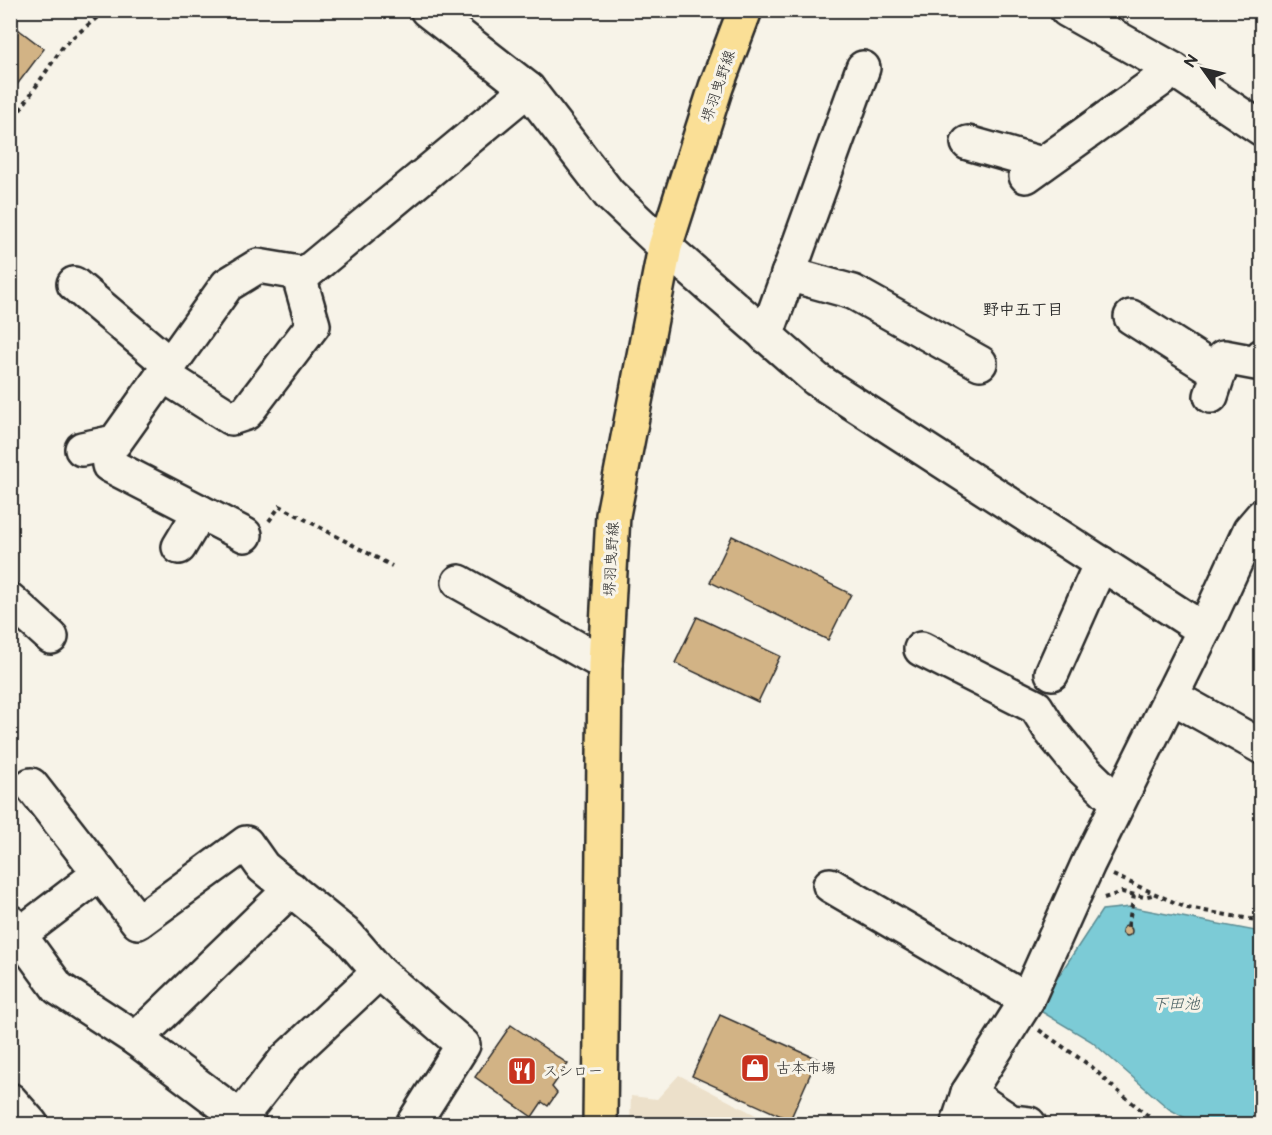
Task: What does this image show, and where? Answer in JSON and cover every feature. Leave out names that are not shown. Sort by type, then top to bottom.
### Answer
[{"type":"main road","name":"堺羽曳野線","points":[[600,1125],[605,664],[613,515],[665,247],[716,87],[745,10]]},
{"type":"street","points":[[427,10],[528,89],[609,194],[665,247],[816,379],[1204,630]]},
{"type":"street","points":[[1067,10],[1174,70],[1262,129]]},
{"type":"street","points":[[766,336],[863,68]]},
{"type":"street","points":[[968,143],[1034,170],[1174,70]]},
{"type":"street","points":[[245,535],[109,465],[94,446],[115,442],[227,285],[258,266],[305,274],[528,89]]},
{"type":"street","points":[[74,284],[167,370],[231,418],[246,413],[313,325],[298,273]]},
{"type":"street","points":[[788,274],[853,292],[980,363]]},
{"type":"street","points":[[1131,316],[1215,385],[1224,357],[1256,363],[1262,356]]},
{"type":"street","points":[[179,547],[200,512]]},
{"type":"street","points":[[958,1125],[968,1093],[1022,1007],[1118,803],[1204,630],[1258,528]]},
{"type":"street","points":[[1052,673],[1101,563]]},
{"type":"street","points":[[459,582],[605,664]]},
{"type":"street","points":[[10,600],[51,637]]},
{"type":"street","points":[[921,649],[1036,707],[1051,731],[1077,763],[1118,803]]},
{"type":"street","points":[[1171,696],[1262,747]]},
{"type":"street","points":[[31,785],[138,922],[246,843],[263,867],[348,936],[379,972],[463,1045],[413,1125]]},
{"type":"street","points":[[100,873],[14,932],[58,988],[136,1039],[245,1121],[285,1060],[379,972]]},
{"type":"street","points":[[830,885],[1022,1007]]},
{"type":"street","points":[[136,1039],[291,889]]},
{"type":"street","points":[[968,1093],[1011,1122],[1029,1125]]},
{"type":"street","points":[[10,1100],[31,1125]]},
{"type":"path","points":[[10,125],[64,45],[106,10]]},
{"type":"path","points":[[245,535],[257,536],[280,506],[392,566]]},
{"type":"path","points":[[1088,864],[1187,908],[1262,921]]},
{"type":"path","points":[[1128,926],[1134,895]]},
{"type":"path","points":[[1022,1007],[1158,1125]]},
{"type":"shaded area","points":[[679,1075],[773,1124],[630,1124],[631,1096],[657,1099]]},
{"type":"water","name":"下田池","points":[[1130,907],[1261,932],[1261,1124],[1196,1124],[1169,1109],[1091,1041],[1037,1009],[1102,910]]},
{"type":"building","points":[[10,23],[44,49],[10,94]]},
{"type":"building","points":[[732,536],[851,594],[828,640],[710,582]]},
{"type":"building","points":[[697,617],[780,656],[758,702],[675,663]]},
{"type":"building","points":[[1127,926],[1131,927],[1131,935],[1127,936],[1123,935],[1122,931],[1123,927]]},
{"type":"building","name":"古本市場","points":[[720,1015],[817,1059],[790,1120],[692,1076]]},
{"type":"building","name":"スシロー","points":[[511,1025],[568,1064],[552,1087],[557,1093],[548,1106],[542,1102],[532,1117],[475,1077]]},
{"type":"place","name":"古本市場","points":[[755,1068]]},
{"type":"place","name":"スシロー","points":[[522,1071]]},
{"type":"district","name":"野中五丁目","points":[[1023,309]]}]
